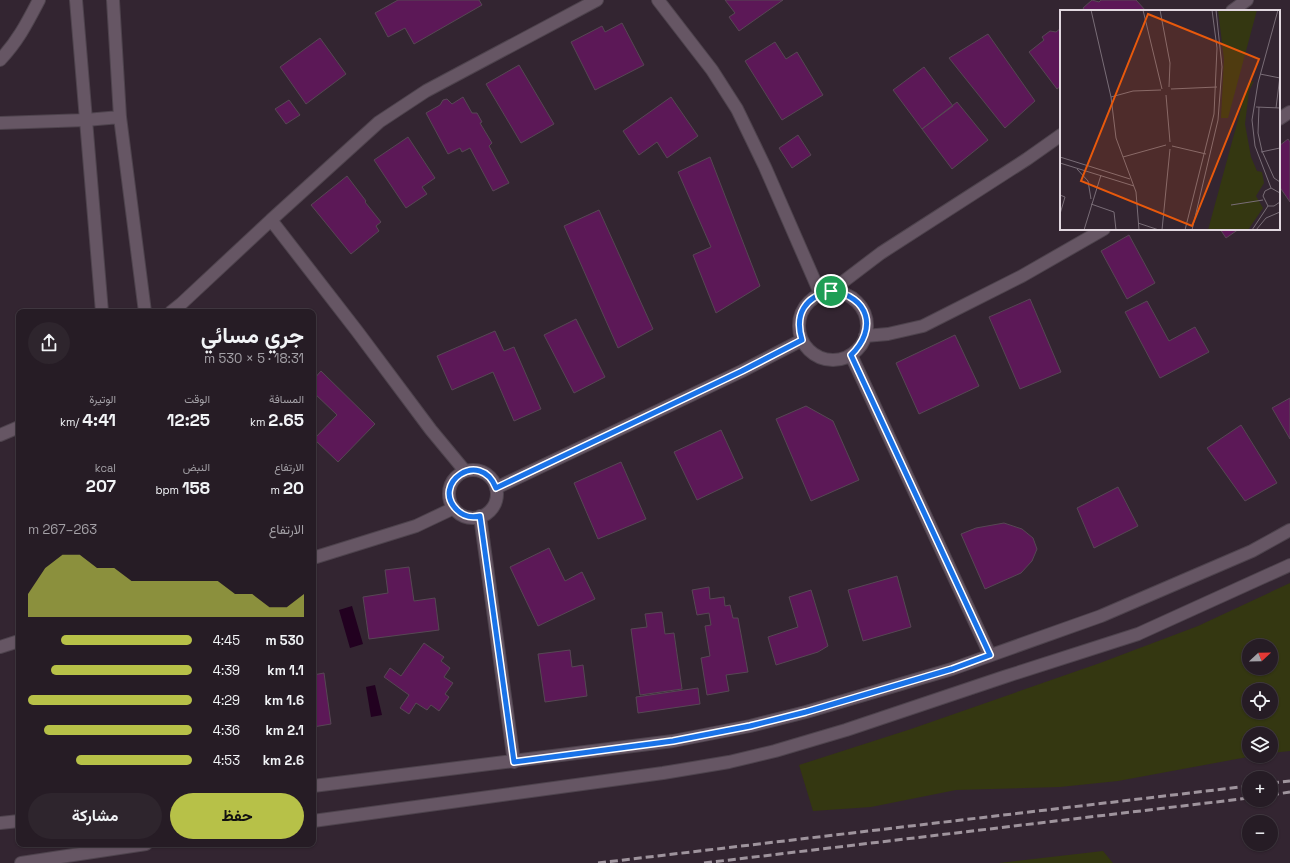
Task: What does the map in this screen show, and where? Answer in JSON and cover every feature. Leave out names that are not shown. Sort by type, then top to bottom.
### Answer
[{"type":"street","points":[[0,60],[13,47],[25,28],[39,0]]},
{"type":"street","points":[[76,0],[102,309]]},
{"type":"street","points":[[113,0],[120,117],[145,309]]},
{"type":"street","points":[[175,309],[379,122],[426,91],[597,0]]},
{"type":"street","points":[[658,0],[712,70],[737,109],[826,292]]},
{"type":"street","points":[[1233,10],[1247,0]]},
{"type":"street","points":[[1280,118],[1290,112]]},
{"type":"street","points":[[0,123],[86,120],[120,117]]},
{"type":"street","points":[[826,292],[842,293],[852,297],[860,305],[865,315],[867,325],[865,336],[860,347],[851,355],[835,360],[818,357],[808,350],[802,340],[798,329],[799,318],[803,308],[810,299],[826,292],[882,253],[1027,159],[1060,136]]},
{"type":"street","points":[[271,220],[431,430],[465,471]]},
{"type":"street","points":[[865,336],[888,334],[923,326],[1022,276],[1102,230]]},
{"type":"street","points":[[496,488],[742,371],[802,340]]},
{"type":"street","points":[[851,355],[990,655]]},
{"type":"street","points":[[0,435],[16,428]]},
{"type":"street","points":[[465,471],[481,471],[488,475],[496,488],[497,497],[494,506],[488,512],[473,518],[466,516],[454,508],[449,494],[450,486],[454,480],[459,474],[465,471]]},
{"type":"street","points":[[316,557],[416,526],[454,508]]},
{"type":"street","points":[[480,516],[514,762]]},
{"type":"street","points":[[316,786],[673,741],[750,726],[952,669],[1101,616],[1252,551],[1290,530]]},
{"type":"street","points":[[316,821],[662,773],[729,762],[775,751],[846,730],[1138,634],[1290,565]]},
{"type":"street","points":[[0,647],[16,642]]},
{"type":"street","points":[[0,823],[16,821]]},
{"type":"street","points":[[21,863],[126,847]]},
{"type":"green space","points":[[1290,583],[1290,751],[1278,752],[1278,727],[1242,727],[1242,758],[1118,781],[1060,787],[956,790],[871,807],[813,811],[799,765],[911,729],[1100,663],[1198,626]]},
{"type":"green space","points":[[1103,851],[1113,863],[999,863]]},
{"type":"shaded area","points":[[352,606],[363,644],[350,648],[339,610]]},
{"type":"shaded area","points":[[375,685],[382,715],[371,717],[366,687]]},
{"type":"building","points":[[398,0],[479,0],[482,5],[414,44],[405,28],[388,37],[375,13]]},
{"type":"building","points":[[725,0],[783,0],[739,31],[729,17],[735,13]]},
{"type":"building","points":[[1092,0],[1099,2],[1101,0],[1136,0],[1145,10],[1084,10],[1083,8]]},
{"type":"building","points":[[622,23],[644,65],[595,90],[571,42],[602,26],[605,32]]},
{"type":"building","points":[[1060,29],[1060,87],[1057,89],[1029,52],[1044,40],[1042,37],[1050,31],[1056,32]]},
{"type":"building","points":[[988,34],[1035,101],[1005,128],[949,58]]},
{"type":"building","points":[[320,38],[346,74],[306,104],[280,67]]},
{"type":"building","points":[[775,42],[786,59],[797,52],[823,95],[782,120],[745,61]]},
{"type":"building","points":[[519,65],[554,124],[521,143],[486,84]]},
{"type":"building","points":[[924,67],[953,106],[922,129],[893,90]]},
{"type":"building","points":[[463,97],[472,113],[477,113],[482,122],[480,123],[492,143],[489,146],[509,183],[493,191],[470,148],[462,152],[460,148],[448,154],[426,113],[440,105],[443,100],[447,99],[452,104]]},
{"type":"building","points":[[671,97],[698,136],[667,158],[657,142],[639,155],[623,131]]},
{"type":"building","points":[[289,100],[300,115],[286,124],[275,109]]},
{"type":"building","points":[[957,102],[988,140],[952,169],[922,129]]},
{"type":"building","points":[[798,135],[811,155],[792,168],[779,148]]},
{"type":"building","points":[[408,137],[435,178],[422,187],[427,194],[406,208],[374,160]]},
{"type":"building","points":[[1288,139],[1290,142],[1290,202],[1280,187],[1280,145]]},
{"type":"building","points":[[710,157],[760,286],[716,313],[693,255],[711,247],[678,172]]},
{"type":"building","points":[[347,176],[381,222],[376,226],[379,231],[351,254],[311,205]]},
{"type":"building","points":[[599,210],[653,329],[618,348],[564,226]]},
{"type":"building","points":[[1221,230],[1238,230],[1226,238]]},
{"type":"building","points":[[1129,235],[1155,283],[1127,299],[1101,251]]},
{"type":"building","points":[[1030,299],[1061,372],[1020,389],[989,317]]},
{"type":"building","points":[[1147,301],[1169,341],[1195,327],[1209,352],[1160,378],[1125,312]]},
{"type":"building","points":[[576,319],[605,377],[574,393],[544,335]]},
{"type":"building","points":[[495,331],[504,351],[514,347],[541,409],[514,421],[493,372],[452,390],[437,356]]},
{"type":"building","points":[[955,335],[979,386],[919,414],[896,363]]},
{"type":"building","points":[[321,371],[375,424],[338,462],[316,441],[316,437],[337,415],[316,395],[316,377]]},
{"type":"building","points":[[1290,398],[1290,439],[1272,408]]},
{"type":"building","points":[[806,406],[833,421],[859,480],[811,501],[776,419]]},
{"type":"building","points":[[1241,425],[1277,483],[1245,501],[1207,448]]},
{"type":"building","points":[[721,430],[743,478],[697,500],[674,452]]},
{"type":"building","points":[[621,462],[646,519],[598,539],[574,483]]},
{"type":"building","points":[[1118,487],[1138,526],[1094,548],[1077,508]]},
{"type":"building","points":[[1004,523],[1022,529],[1033,538],[1037,549],[1032,561],[1021,573],[985,589],[961,534],[976,528]]},
{"type":"building","points":[[549,548],[565,581],[582,572],[595,599],[538,626],[510,567]]},
{"type":"building","points":[[409,567],[414,601],[435,598],[439,630],[369,639],[363,597],[388,593],[385,570]]},
{"type":"building","points":[[897,576],[911,627],[863,641],[848,590]]},
{"type":"building","points":[[709,587],[710,599],[724,597],[725,606],[730,605],[733,618],[738,618],[748,672],[726,675],[729,691],[707,695],[701,658],[710,656],[705,626],[711,625],[709,613],[697,615],[692,590]]},
{"type":"building","points":[[811,590],[828,646],[818,652],[776,665],[768,637],[798,627],[789,597]]},
{"type":"building","points":[[662,612],[665,634],[674,633],[682,689],[640,695],[631,629],[647,627],[645,614]]},
{"type":"building","points":[[424,643],[444,657],[441,661],[450,668],[444,677],[453,683],[445,694],[449,697],[439,711],[431,705],[427,710],[416,703],[409,714],[400,708],[409,695],[384,677],[390,668],[401,676]]},
{"type":"building","points":[[570,650],[572,667],[583,665],[587,696],[545,702],[538,654]]},
{"type":"building","points":[[324,673],[331,724],[316,726],[316,674]]},
{"type":"building","points":[[698,688],[700,704],[638,713],[636,697]]},
{"type":"railway","points":[[1278,782],[1290,781]]},
{"type":"railway","points":[[598,863],[1242,787]]},
{"type":"railway","points":[[1278,794],[1290,792]]},
{"type":"railway","points":[[704,863],[1242,799]]},
{"type":"route","points":[[831,291],[852,297],[860,305],[865,315],[867,325],[865,336],[860,347],[851,355],[990,655],[952,669],[806,712],[750,726],[673,741],[514,762],[480,516],[473,518],[466,516],[459,513],[454,508],[449,494],[450,486],[454,480],[459,474],[465,471],[481,471],[488,475],[496,488],[742,371],[802,340],[798,329],[799,318],[803,308],[810,299],[820,293],[831,291]]}]
